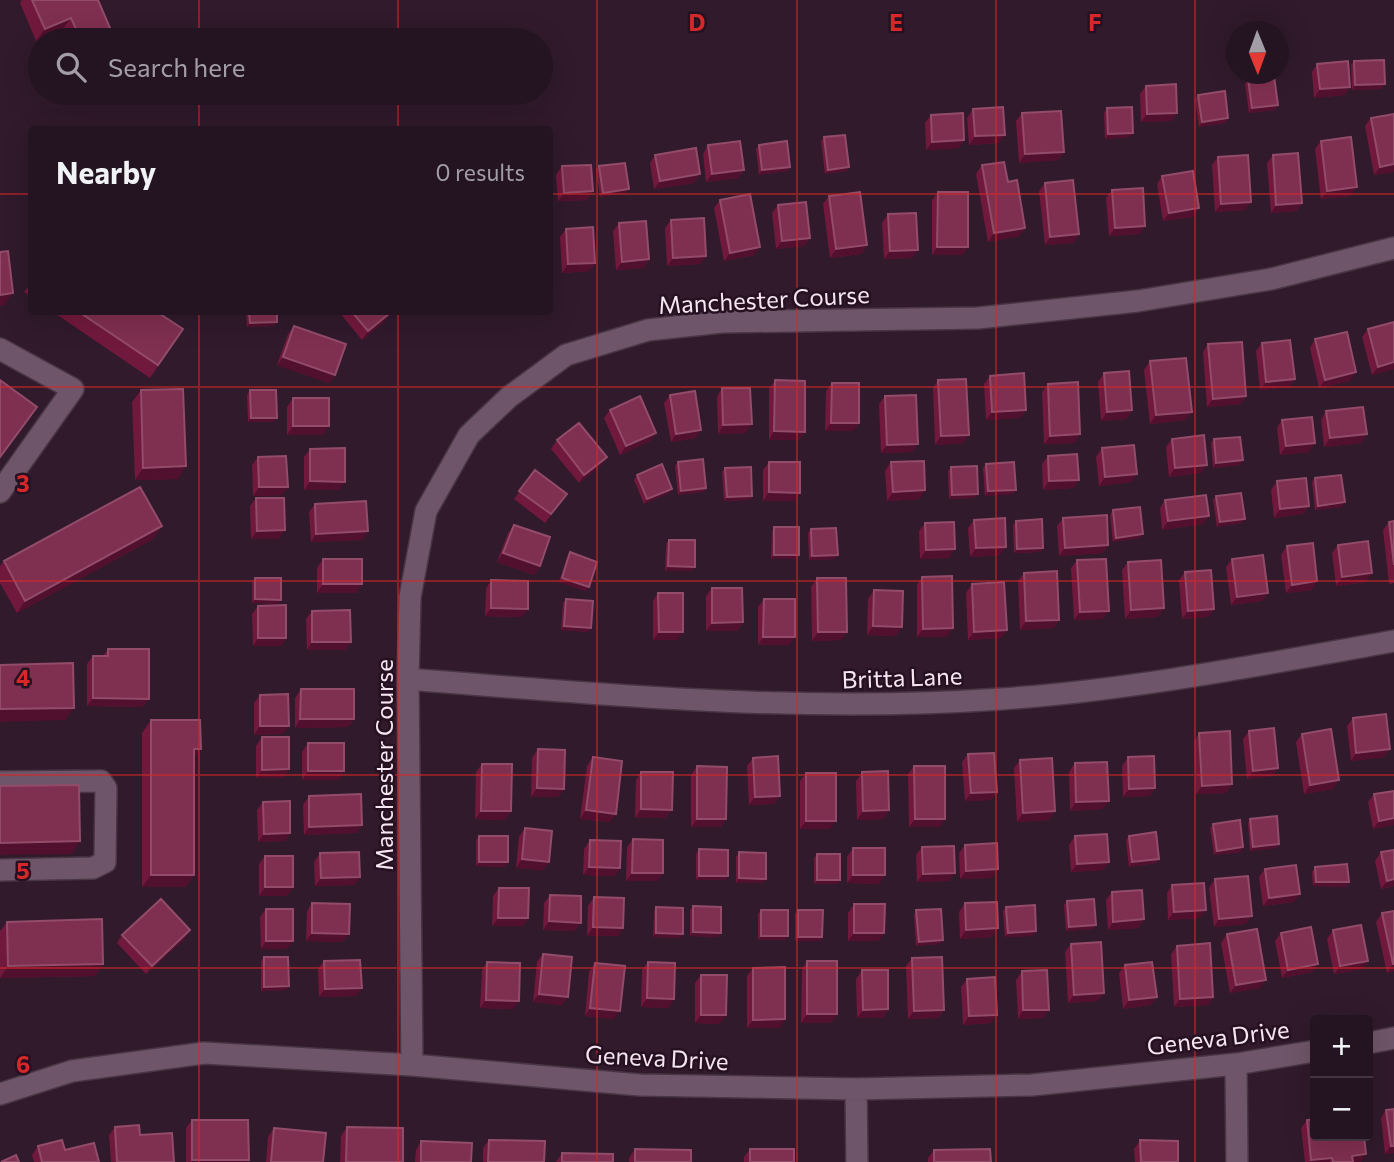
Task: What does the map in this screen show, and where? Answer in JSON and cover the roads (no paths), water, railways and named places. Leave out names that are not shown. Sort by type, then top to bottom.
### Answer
[{"type":"street","name":"Manchester Course","points":[[412,1065],[408,679],[410,597],[425,511],[469,436],[509,397],[566,355],[648,330],[722,322],[978,318],[1138,301],[1271,279],[1394,248]]},
{"type":"street","points":[[0,349],[73,389],[0,492]]},
{"type":"street","name":"Britta Lane","points":[[408,679],[647,699],[838,706],[1002,699],[1178,679],[1394,641]]},
{"type":"street","points":[[0,782],[101,781],[106,788],[107,850],[105,862],[93,868],[0,870]]},
{"type":"street","points":[[1373,1041],[1394,1038]]},
{"type":"street","name":"Geneva Drive","points":[[0,1094],[72,1071],[204,1053],[412,1065],[640,1085],[856,1089],[1032,1085],[1236,1064],[1310,1052]]},
{"type":"street","points":[[1236,1064],[1237,1162]]},
{"type":"street","points":[[856,1089],[857,1162]]}]
